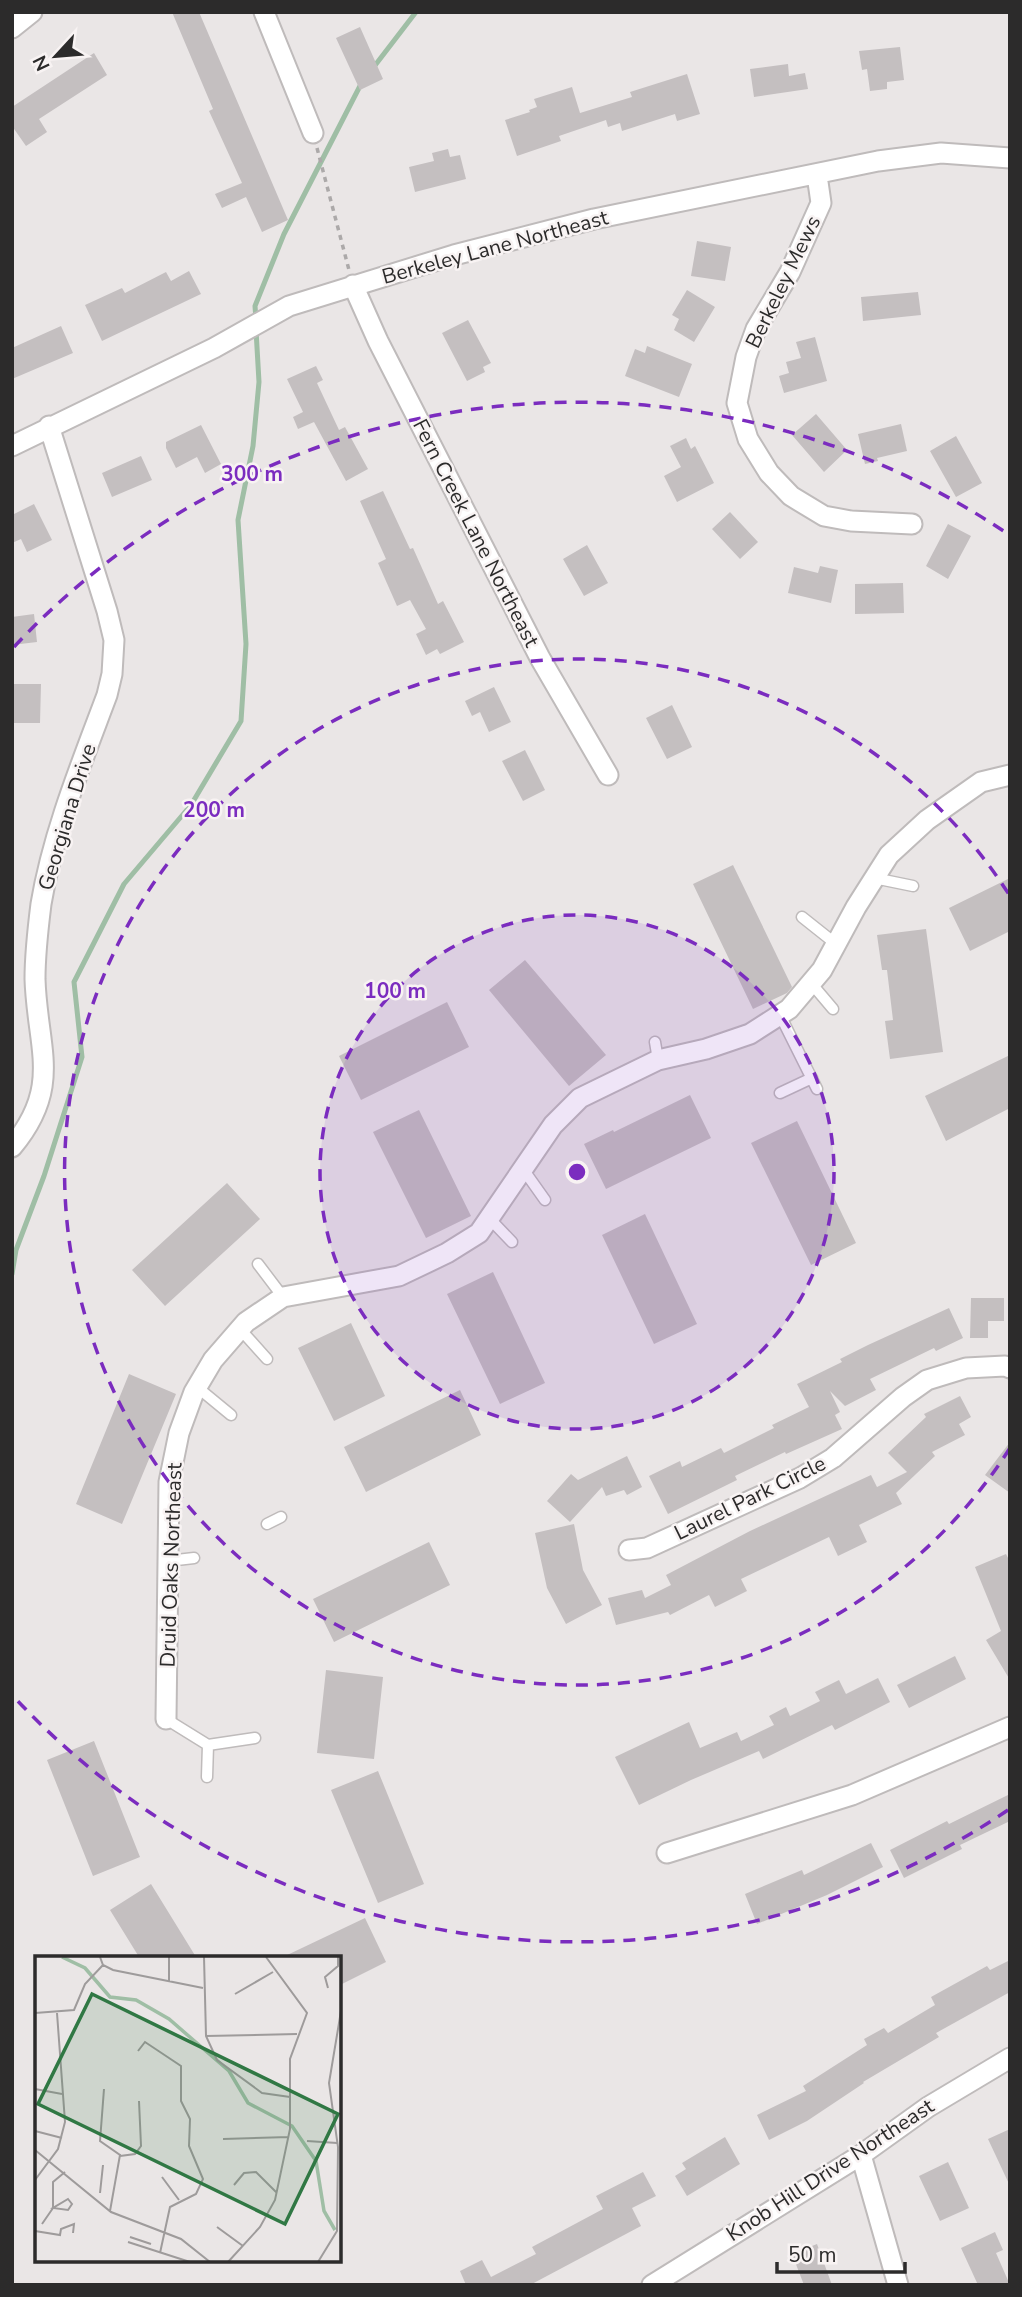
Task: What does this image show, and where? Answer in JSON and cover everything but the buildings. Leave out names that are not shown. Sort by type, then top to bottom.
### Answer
[{"type":"street","points":[[12,27],[32,12]]},
{"type":"street","points":[[264,12],[313,133]]},
{"type":"street","name":"Berkeley Lane Northeast","points":[[12,446],[214,348],[289,306],[454,255],[594,219],[878,161],[941,153],[1010,158]]},
{"type":"street","name":"Berkeley Mews","points":[[817,175],[821,203],[789,272],[756,329],[746,357],[737,403],[748,439],[769,473],[791,496],[824,516],[851,521],[912,524]]},
{"type":"street","name":"Fern Creek Lane Northeast","points":[[353,285],[378,341],[540,659],[608,775]]},
{"type":"street","name":"Georgiana Drive","points":[[12,1147],[36,1112],[43,1088],[43,1054],[35,978],[41,904],[58,836],[107,695],[114,650],[107,611],[49,426]]},
{"type":"street","name":"Druid Oaks Northeast","points":[[166,1719],[169,1482],[179,1433],[197,1387],[213,1360],[246,1322],[283,1297],[399,1276],[447,1253],[479,1233],[553,1125],[580,1098],[656,1051],[706,1049],[750,1034],[789,1009],[822,970],[889,855],[927,820],[981,782],[1010,775]]},
{"type":"street","name":"Laurel Park Circle","points":[[629,1550],[647,1548],[800,1478],[833,1458],[902,1397],[927,1380],[966,1368],[1010,1368]]},
{"type":"street","points":[[667,1853],[852,1795],[1010,1727]]},
{"type":"street","name":"Knob Hill Drive Northeast","points":[[652,2285],[861,2155],[928,2107],[1010,2058]]},
{"type":"street","points":[[861,2155],[898,2285]]},
{"type":"lane","points":[[874,878],[913,886]]},
{"type":"lane","points":[[802,917],[836,944]]},
{"type":"lane","points":[[811,983],[833,1009]]},
{"type":"lane","points":[[780,1014],[817,1089]]},
{"type":"lane","points":[[780,1093],[812,1078]]},
{"type":"lane","points":[[523,1169],[545,1200]]},
{"type":"lane","points":[[489,1218],[512,1242]]},
{"type":"lane","points":[[258,1264],[283,1297]]},
{"type":"lane","points":[[240,1329],[267,1359]]},
{"type":"lane","points":[[197,1387],[231,1415]]},
{"type":"lane","points":[[267,1524],[281,1517]]},
{"type":"lane","points":[[168,1561],[194,1559]]},
{"type":"lane","points":[[166,1719],[208,1745],[255,1738]]},
{"type":"lane","points":[[207,1777],[208,1745]]},
{"type":"path","points":[[313,133],[353,285]]},
{"type":"waterway","points":[[373,68],[416,12]]},
{"type":"waterway","points":[[256,320],[255,306],[284,234],[361,84]]},
{"type":"waterway","points":[[12,1274],[16,1250],[44,1176],[82,1057],[74,982],[124,884],[191,805],[241,721],[246,644],[238,520],[253,446],[259,382],[256,330]]}]
